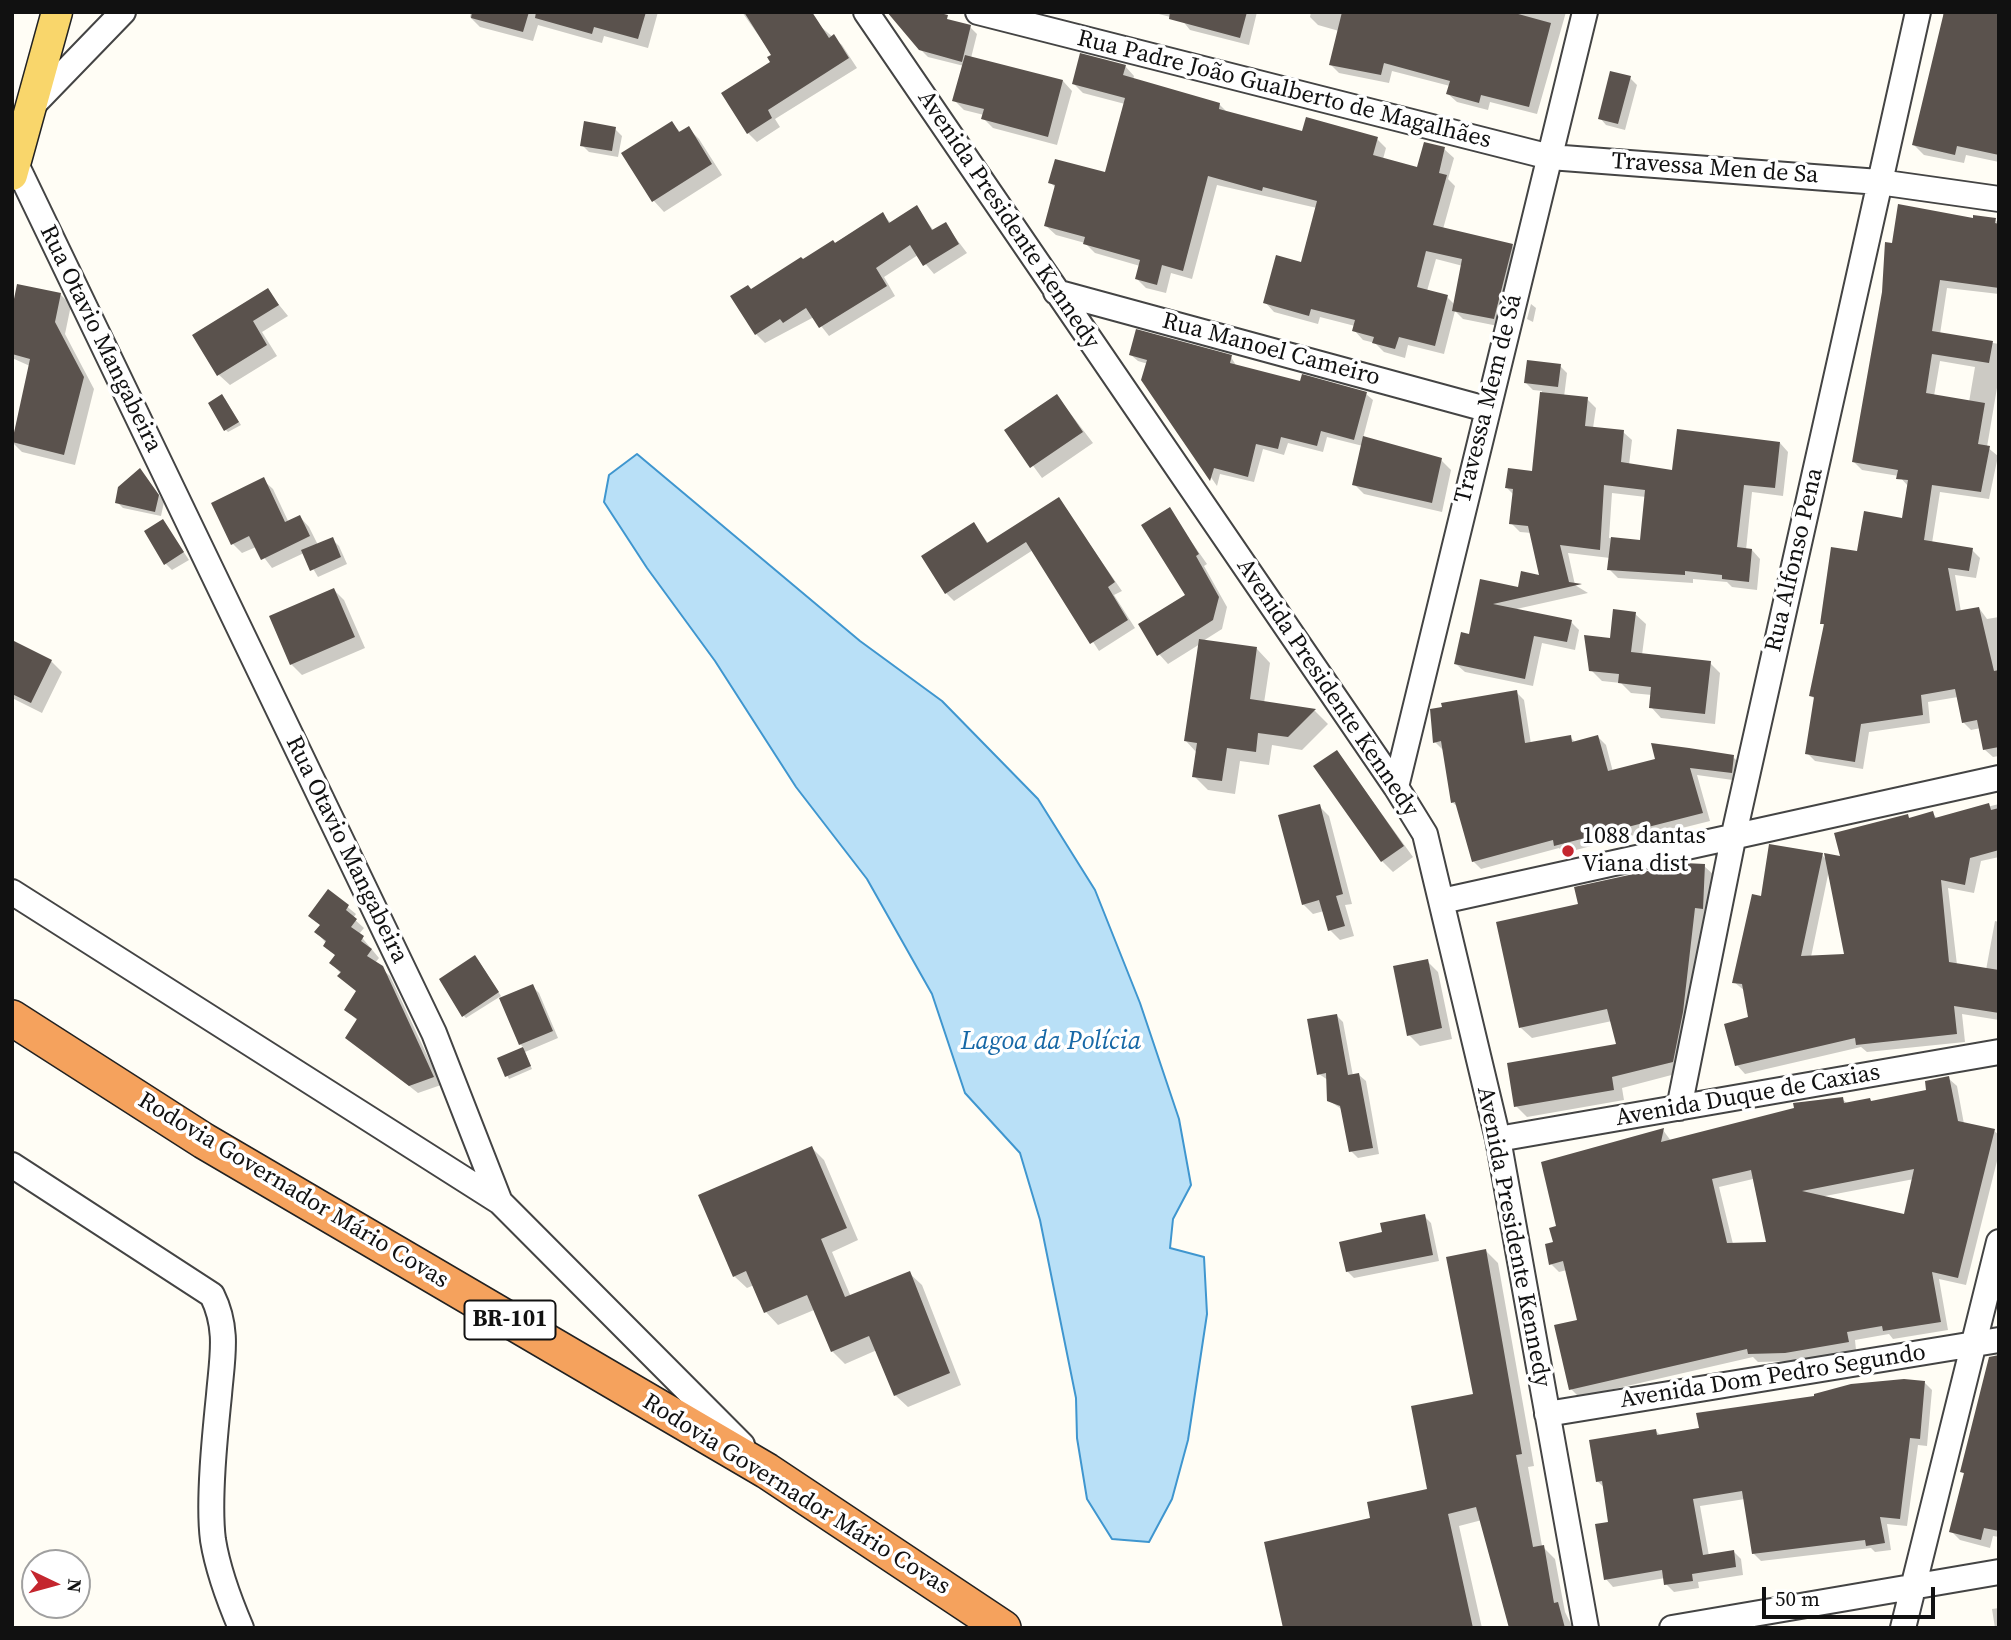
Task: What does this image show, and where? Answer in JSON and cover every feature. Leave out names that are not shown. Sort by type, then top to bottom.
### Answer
[{"type":"highway","name":"Rodovia Governador Mário Covas","points":[[12,1018],[204,1141],[767,1471],[1003,1628]]},
{"type":"main road","points":[[14,168],[57,12]]},
{"type":"street","points":[[33,105],[123,12]]},
{"type":"street","name":"Avenida Presidente Kennedy","points":[[866,12],[1396,787],[1424,834],[1498,1139],[1586,1628]]},
{"type":"street","name":"Rua Padre João Gualberto de Magalhães","points":[[978,12],[1550,157]]},
{"type":"street","name":"Travessa Mem de Sá","points":[[1396,787],[1486,409],[1585,12]]},
{"type":"street","name":"Rua Alfonso Pena","points":[[1679,1108],[1734,834],[1918,12]]},
{"type":"street","name":"Travessa Men de Sa","points":[[1550,157],[1880,182],[1999,200]]},
{"type":"street","name":"Rua Otavio Mangabeira","points":[[14,168],[433,1033],[500,1202],[767,1471]]},
{"type":"street","name":"Rua Manoel Cameiro","points":[[1056,292],[1486,409]]},
{"type":"street","points":[[1442,901],[1734,834],[1999,778]]},
{"type":"street","points":[[12,892],[500,1202]]},
{"type":"street","name":"Avenida Duque de Caxias","points":[[1498,1139],[1999,1052]]},
{"type":"street","points":[[12,1165],[212,1295],[221,1313],[225,1342],[217,1421],[213,1539],[227,1594],[241,1628]]},
{"type":"street","points":[[1903,1628],[1987,1342],[1999,1242]]},
{"type":"street","name":"Avenida Dom Pedro Segundo","points":[[1547,1414],[1987,1342]]},
{"type":"street","points":[[1672,1628],[1999,1572]]},
{"type":"water","name":"Lagoa da Polícia","points":[[637,454],[860,641],[942,701],[1038,799],[1095,890],[1140,1003],[1179,1119],[1191,1185],[1173,1219],[1170,1248],[1204,1257],[1207,1314],[1188,1440],[1172,1499],[1149,1542],[1112,1539],[1087,1499],[1077,1438],[1076,1398],[1040,1220],[1020,1153],[965,1093],[932,994],[867,879],[796,787],[715,661],[647,568],[604,502],[609,475]]},
{"type":"building","points":[[472,12],[529,12],[523,32],[471,18]]},
{"type":"building","points":[[536,12],[646,12],[638,39],[594,27],[592,34],[535,18]]},
{"type":"building","points":[[744,12],[812,12],[829,38],[834,34],[849,58],[768,110],[772,118],[747,134],[721,93],[770,62],[767,57],[771,55]]},
{"type":"building","points":[[887,12],[936,12],[948,15],[947,19],[971,25],[962,62],[919,50]]},
{"type":"building","points":[[1170,12],[1247,12],[1240,38],[1169,19]]},
{"type":"building","points":[[1342,12],[1511,12],[1551,23],[1529,107],[1481,95],[1479,103],[1446,94],[1450,81],[1384,63],[1381,75],[1329,65]]},
{"type":"building","points":[[1944,12],[1999,12],[1999,155],[1957,146],[1955,155],[1912,145]]},
{"type":"building","points":[[1080,53],[1126,65],[1123,75],[1220,103],[1219,109],[1302,131],[1306,117],[1378,137],[1373,155],[1417,167],[1424,142],[1445,147],[1439,173],[1447,175],[1433,225],[1513,244],[1494,319],[1452,311],[1462,259],[1426,251],[1417,287],[1448,295],[1435,346],[1399,337],[1395,349],[1372,343],[1374,337],[1352,331],[1355,320],[1311,309],[1309,316],[1263,303],[1276,255],[1301,262],[1317,201],[1263,187],[1262,191],[1208,176],[1183,271],[1162,265],[1157,285],[1135,279],[1140,260],[1083,244],[1085,237],[1044,226],[1055,185],[1048,183],[1055,159],[1105,172],[1125,98],[1072,84]]},
{"type":"building","points":[[965,55],[1063,80],[1048,137],[981,119],[984,109],[952,101]]},
{"type":"building","points":[[1610,71],[1631,76],[1618,124],[1598,119]]},
{"type":"building","points":[[584,121],[616,127],[612,151],[580,146]]},
{"type":"building","points":[[672,121],[679,132],[689,126],[712,164],[652,202],[621,153]]},
{"type":"building","points":[[1898,204],[1973,218],[1973,215],[1996,218],[1995,223],[1999,224],[1999,288],[1940,280],[1932,331],[1993,341],[1989,363],[1932,354],[1926,393],[1985,403],[1978,444],[1990,446],[1981,492],[1932,485],[1924,540],[1973,548],[1969,571],[1948,568],[1956,611],[1979,607],[1994,671],[1999,670],[1999,747],[1983,750],[1977,720],[1962,723],[1955,689],[1921,695],[1923,715],[1861,724],[1855,762],[1805,754],[1814,697],[1809,696],[1824,624],[1820,624],[1831,547],[1857,551],[1864,511],[1902,518],[1908,480],[1896,479],[1898,470],[1852,462],[1882,292],[1885,242],[1892,243]]},
{"type":"building","points":[[917,205],[932,230],[946,222],[959,244],[923,266],[910,245],[876,268],[887,286],[819,328],[806,308],[783,323],[780,319],[755,335],[730,296],[748,285],[751,289],[833,240],[835,243],[883,212],[889,223]]},
{"type":"building","points":[[17,284],[61,293],[55,322],[84,377],[64,455],[12,442],[30,359],[12,354],[12,309]]},
{"type":"building","points":[[268,288],[279,305],[253,321],[267,345],[217,376],[192,335]]},
{"type":"building","points":[[1136,329],[1232,355],[1230,363],[1300,381],[1302,374],[1367,392],[1354,440],[1321,431],[1317,446],[1281,437],[1278,449],[1256,444],[1248,477],[1214,468],[1210,481],[1141,380],[1147,360],[1129,355]]},
{"type":"building","points":[[1527,360],[1561,364],[1558,387],[1524,383]]},
{"type":"building","points":[[1540,392],[1588,397],[1585,426],[1624,430],[1621,462],[1672,470],[1677,429],[1780,442],[1775,488],[1744,485],[1737,547],[1752,549],[1749,582],[1722,579],[1722,575],[1685,571],[1685,575],[1607,570],[1611,537],[1640,540],[1645,490],[1604,485],[1600,550],[1560,545],[1569,582],[1582,584],[1493,604],[1572,620],[1567,642],[1534,636],[1525,679],[1454,664],[1461,632],[1469,634],[1480,579],[1518,587],[1521,571],[1539,575],[1528,526],[1509,524],[1513,489],[1505,488],[1508,468],[1532,471]]},
{"type":"building","points":[[222,394],[239,422],[224,431],[208,403]]},
{"type":"building","points":[[1057,394],[1083,432],[1030,468],[1004,430]]},
{"type":"building","points":[[1363,436],[1442,458],[1432,503],[1352,485]]},
{"type":"building","points":[[140,468],[159,495],[155,512],[115,503],[118,487]]},
{"type":"building","points":[[264,477],[285,522],[300,515],[310,536],[261,560],[249,536],[231,545],[211,503]]},
{"type":"building","points":[[1059,497],[1115,582],[1108,587],[1128,620],[1090,644],[1026,542],[945,594],[921,556],[974,522],[987,543]]},
{"type":"building","points":[[1170,507],[1199,554],[1196,556],[1219,597],[1213,620],[1157,656],[1138,624],[1185,595],[1141,525]]},
{"type":"building","points":[[163,519],[184,552],[164,565],[144,531]]},
{"type":"building","points":[[333,537],[341,557],[310,571],[301,550]]},
{"type":"building","points":[[334,588],[355,637],[290,665],[269,616]]},
{"type":"building","points":[[1613,609],[1636,612],[1631,652],[1711,661],[1705,714],[1649,708],[1651,687],[1618,683],[1619,674],[1589,671],[1584,635],[1610,638]]},
{"type":"building","points":[[1199,639],[1257,647],[1250,699],[1316,709],[1288,737],[1258,733],[1256,752],[1227,748],[1222,781],[1192,777],[1197,743],[1184,741]]},
{"type":"building","points":[[12,640],[52,660],[31,703],[12,694]]},
{"type":"building","points":[[1517,690],[1525,743],[1571,735],[1572,742],[1598,735],[1608,771],[1655,759],[1651,743],[1689,748],[1734,755],[1732,773],[1690,768],[1703,813],[1648,827],[1647,822],[1554,846],[1553,840],[1472,862],[1455,802],[1451,803],[1441,741],[1433,743],[1430,709],[1442,707],[1441,703]]},
{"type":"building","points":[[1337,750],[1404,846],[1381,862],[1313,766]]},
{"type":"building","points":[[1989,803],[1991,810],[1999,808],[1999,850],[1970,858],[1965,885],[1941,880],[1949,962],[1999,970],[1999,1013],[1954,1006],[1957,1034],[1856,1045],[1855,1038],[1735,1066],[1724,1024],[1748,1017],[1742,984],[1732,983],[1752,894],[1761,896],[1769,844],[1823,853],[1801,956],[1844,954],[1824,853],[1840,856],[1834,833],[1908,814],[1909,818],[1933,811],[1935,818]]},
{"type":"building","points":[[1320,804],[1343,894],[1336,896],[1345,926],[1328,931],[1319,900],[1302,905],[1278,815]]},
{"type":"building","points":[[1684,863],[1705,864],[1703,909],[1695,908],[1683,1012],[1673,1062],[1612,1077],[1614,1090],[1514,1107],[1507,1063],[1616,1044],[1607,1009],[1519,1028],[1496,922],[1578,904],[1574,887]]},
{"type":"building","points":[[328,889],[349,905],[346,910],[357,919],[351,927],[364,936],[361,941],[372,949],[367,956],[383,966],[434,1077],[409,1086],[345,1038],[357,1019],[344,1010],[356,991],[337,976],[341,972],[329,963],[335,955],[323,946],[326,941],[314,932],[320,925],[308,916]]},
{"type":"building","points":[[475,955],[499,992],[462,1017],[439,979]]},
{"type":"building","points":[[1428,959],[1442,1028],[1407,1036],[1393,966]]},
{"type":"building","points":[[533,984],[553,1031],[519,1045],[499,998]]},
{"type":"building","points":[[1337,1014],[1348,1075],[1359,1073],[1373,1148],[1349,1152],[1340,1106],[1327,1101],[1326,1073],[1317,1075],[1307,1019]]},
{"type":"building","points":[[523,1047],[531,1066],[505,1077],[497,1058]]},
{"type":"building","points":[[1949,1076],[1958,1121],[1995,1129],[1958,1278],[1932,1272],[1941,1322],[1883,1331],[1882,1326],[1847,1332],[1849,1342],[1785,1353],[1748,1354],[1747,1349],[1569,1390],[1554,1325],[1577,1320],[1563,1261],[1549,1265],[1545,1244],[1553,1242],[1549,1228],[1556,1226],[1541,1162],[1664,1128],[1661,1142],[1794,1108],[1793,1103],[1843,1097],[1844,1103],[1870,1098],[1871,1101],[1926,1090],[1925,1081]],"holes":[[[1914,1169],[1904,1214],[1802,1191]],[[1751,1170],[1766,1242],[1727,1243],[1712,1179]]]},
{"type":"building","points":[[812,1146],[847,1228],[821,1239],[845,1297],[910,1271],[950,1373],[894,1396],[869,1336],[831,1352],[807,1295],[764,1313],[746,1271],[733,1277],[698,1195]]},
{"type":"building","points":[[1425,1214],[1433,1255],[1346,1272],[1339,1242],[1382,1232],[1380,1223]]},
{"type":"building","points":[[1486,1249],[1522,1454],[1516,1455],[1533,1547],[1544,1545],[1554,1603],[1558,1602],[1565,1628],[1509,1628],[1476,1507],[1448,1514],[1473,1628],[1283,1628],[1264,1542],[1370,1518],[1367,1502],[1427,1489],[1411,1406],[1473,1394],[1446,1257]]},
{"type":"building","points":[[1999,1355],[1999,1531],[1984,1528],[1981,1540],[1949,1532],[1964,1473],[1960,1472],[1989,1357]]},
{"type":"building","points":[[1904,1379],[1925,1381],[1920,1439],[1910,1438],[1900,1519],[1880,1517],[1885,1543],[1866,1546],[1865,1540],[1752,1554],[1742,1491],[1693,1499],[1703,1555],[1734,1550],[1736,1567],[1692,1574],[1693,1581],[1664,1585],[1662,1570],[1604,1580],[1595,1524],[1608,1522],[1602,1481],[1596,1482],[1589,1440],[1656,1429],[1657,1435],[1699,1428],[1696,1413],[1814,1396],[1851,1384]]},
{"type":"place","name":"1088 dantas Viana dist","points":[[1568,851]]}]
